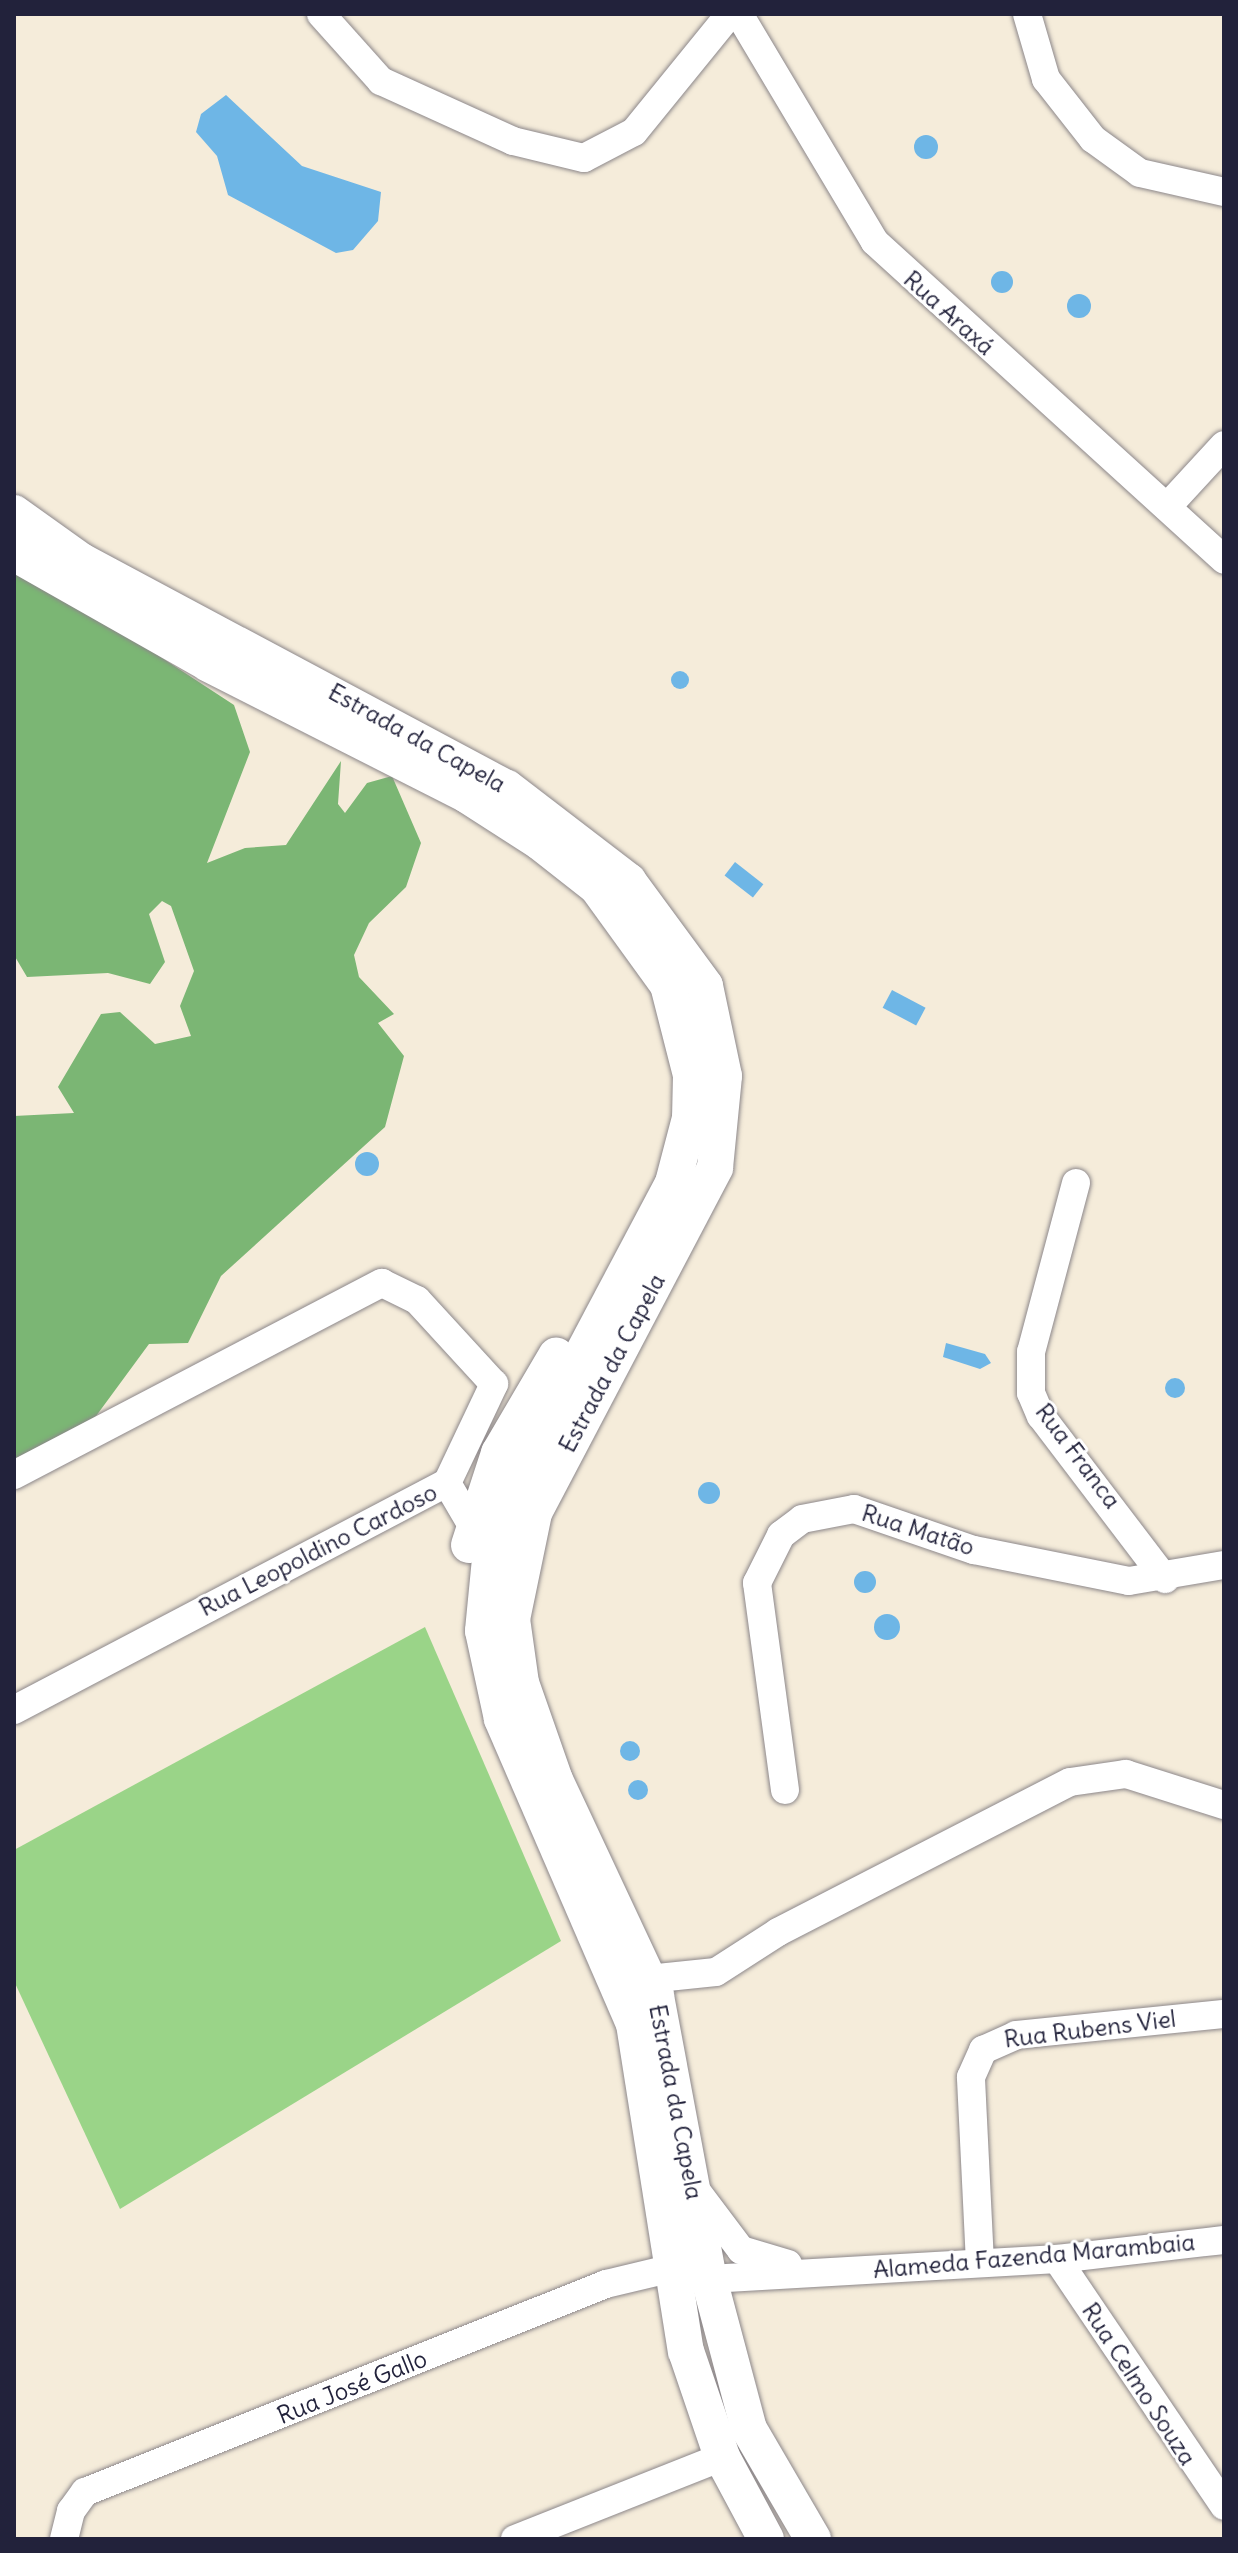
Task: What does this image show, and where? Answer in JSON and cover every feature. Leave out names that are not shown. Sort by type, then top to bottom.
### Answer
[{"type":"main road","name":"Estrada da Capela","points":[[14,513],[81,561],[507,788],[617,872],[664,927],[705,986],[718,1029],[724,1119],[715,1168],[607,1329],[503,1520],[484,1603],[488,1676],[502,1719],[634,2024],[669,2269],[686,2351],[722,2457],[766,2539]]},
{"type":"main road","name":"Estrada da Capela","points":[[14,553],[209,664],[467,795],[597,887],[633,929],[668,985],[686,1034],[690,1118],[673,1183],[607,1329],[534,1513],[512,1619],[521,1683],[555,1780],[648,1979],[669,2045],[709,2279],[749,2429],[813,2539]]},
{"type":"main road","points":[[484,1603],[468,1550],[499,1453],[590,1304],[607,1329]]},
{"type":"street","points":[[328,18],[381,81],[513,141],[584,158],[634,132],[730,14]]},
{"type":"street","name":"Rua Araxá","points":[[739,14],[875,242],[1224,560]]},
{"type":"street","points":[[1027,14],[1046,79],[1093,139],[1140,173],[1224,192]]},
{"type":"street","points":[[1167,507],[1224,445]]},
{"type":"street","name":"Rua Franca","points":[[1076,1183],[1031,1352],[1031,1393],[1041,1416],[1165,1579]]},
{"type":"street","points":[[14,1475],[382,1283],[417,1300],[494,1384],[541,1381]]},
{"type":"street","name":"Rua Leopoldino Cardoso","points":[[14,1710],[447,1483],[494,1384]]},
{"type":"street","points":[[447,1483],[474,1529]]},
{"type":"street","name":"Rua Matão","points":[[785,1790],[757,1583],[773,1546],[802,1519],[854,1509],[1072,1573],[1165,1579],[1224,1565]]},
{"type":"street","points":[[648,1979],[716,1972],[778,1932],[1070,1782],[1126,1774],[1224,1805]]},
{"type":"street","name":"Rua Rubens Viel","points":[[980,2263],[971,2077],[983,2050],[1016,2035],[1224,2014]]},
{"type":"street","name":"Alameda Fazenda Marambaia","points":[[694,2188],[741,2250],[845,2271]]},
{"type":"street","name":"Alameda Fazenda Marambaia","points":[[709,2279],[1057,2259],[1224,2240]]},
{"type":"street","name":"Rua Celmo Souza","points":[[1057,2259],[1224,2506]]},
{"type":"street","name":"Rua José Gallo","points":[[64,2539],[85,2492],[606,2284],[669,2269]]},
{"type":"street","points":[[515,2539],[722,2457]]},
{"type":"green space","points":[[14,561],[234,705],[250,752],[207,863],[245,848],[286,845],[341,761],[338,804],[345,813],[367,783],[392,776],[421,843],[406,887],[369,923],[354,955],[359,977],[394,1014],[378,1023],[404,1056],[385,1127],[221,1276],[188,1343],[149,1344],[88,1427],[14,1459],[14,1116],[74,1113],[58,1087],[101,1014],[120,1012],[155,1044],[191,1036],[180,1006],[194,971],[171,906],[162,901],[149,914],[165,962],[150,984],[108,973],[27,977],[14,955]]},
{"type":"green space","points":[[425,1627],[561,1941],[120,2209],[14,1981],[14,1850]]},
{"type":"water","points":[[226,95],[302,166],[381,192],[378,221],[353,250],[336,253],[228,195],[217,156],[196,132],[201,114]]},
{"type":"water","points":[[926,135],[937,142],[938,147],[931,158],[926,159],[915,152],[914,147],[921,136]]},
{"type":"water","points":[[1002,271],[1010,274],[1013,282],[1010,290],[1002,293],[994,290],[991,282],[994,274]]},
{"type":"water","points":[[1079,294],[1088,297],[1091,306],[1088,315],[1079,318],[1070,315],[1067,306],[1070,297]]},
{"type":"water","points":[[680,671],[689,680],[680,689],[671,680]]},
{"type":"water","points":[[735,862],[763,884],[753,898],[725,875]]},
{"type":"water","points":[[892,990],[926,1008],[916,1025],[883,1008]]},
{"type":"water","points":[[367,1152],[378,1159],[379,1164],[372,1175],[367,1176],[356,1169],[355,1164],[362,1153]]},
{"type":"water","points":[[946,1343],[985,1354],[991,1363],[980,1369],[943,1357]]},
{"type":"water","points":[[1175,1378],[1182,1381],[1185,1388],[1182,1395],[1175,1398],[1168,1395],[1165,1388],[1168,1381]]},
{"type":"water","points":[[709,1482],[717,1485],[720,1493],[717,1501],[709,1504],[701,1501],[698,1493],[701,1485]]},
{"type":"water","points":[[865,1571],[873,1574],[876,1582],[873,1590],[865,1593],[857,1590],[854,1582],[857,1574]]},
{"type":"water","points":[[887,1614],[896,1618],[900,1627],[896,1636],[887,1640],[878,1636],[874,1627],[878,1618]]},
{"type":"water","points":[[630,1741],[637,1744],[640,1751],[637,1758],[630,1761],[623,1758],[620,1751],[623,1744]]},
{"type":"water","points":[[638,1780],[645,1783],[648,1790],[645,1797],[638,1800],[631,1797],[628,1790],[631,1783]]}]
